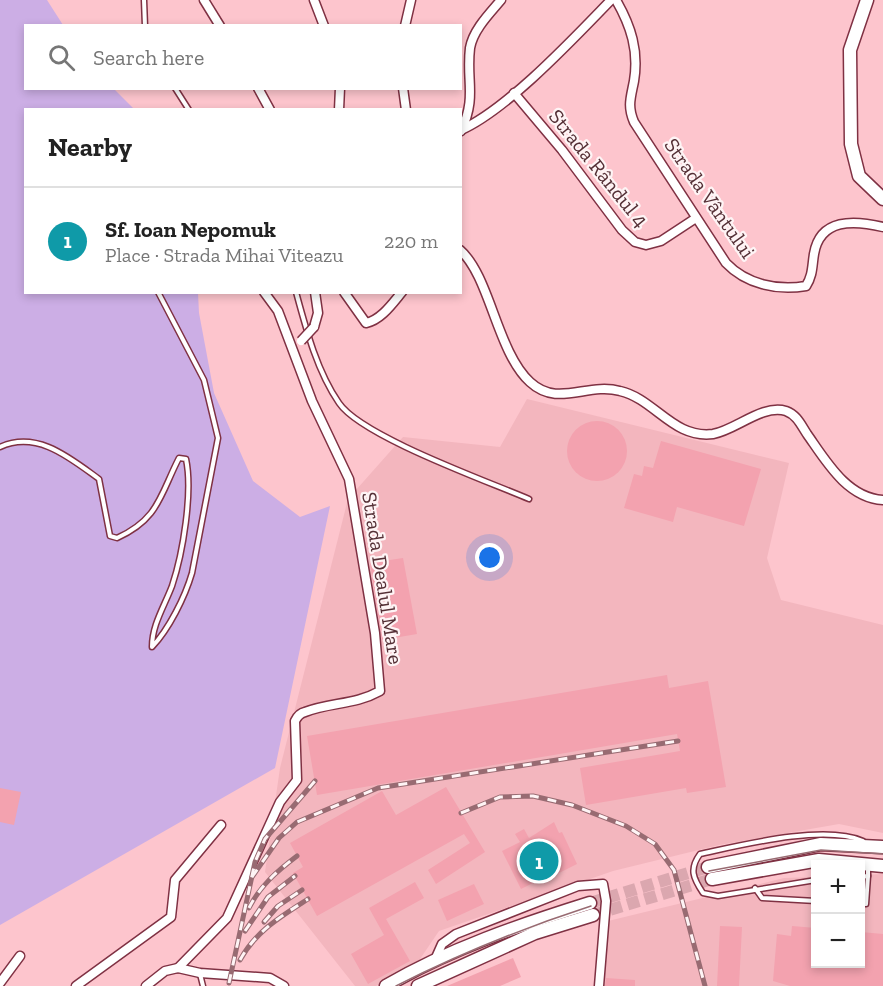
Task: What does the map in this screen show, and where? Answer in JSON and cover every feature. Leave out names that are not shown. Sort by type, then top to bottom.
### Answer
[{"type":"main road","points":[[867,0],[850,50],[851,144],[859,176],[883,199]]},
{"type":"main road","points":[[883,847],[821,844],[710,873],[819,860],[868,862],[883,866]]},
{"type":"main road","points":[[386,986],[434,962],[527,922],[591,909],[418,986]]},
{"type":"street","points":[[204,0],[219,24]]},
{"type":"street","points":[[314,0],[323,24]]},
{"type":"street","points":[[405,24],[411,0]]},
{"type":"street","points":[[462,128],[472,100],[470,46],[479,27],[501,0]]},
{"type":"street","points":[[462,130],[476,123],[514,93],[611,0]]},
{"type":"street","name":"Strada Vântului","points":[[616,0],[632,31],[635,46],[634,81],[628,102],[630,113],[696,218],[736,274],[747,280],[770,286],[795,288],[806,286],[811,278],[816,243],[821,233],[829,226],[842,223],[883,226]]},
{"type":"street","points":[[259,90],[269,108]]},
{"type":"street","points":[[339,108],[340,90]]},
{"type":"street","points":[[403,90],[406,108]]},
{"type":"street","name":"Strada Rândul 4","points":[[514,93],[562,150],[622,230],[635,242],[646,245],[661,241],[696,218]]},
{"type":"street","points":[[462,252],[472,264],[508,347],[527,380],[541,391],[554,396],[601,388],[621,391],[637,398],[674,426],[691,432],[713,434],[770,411],[784,411],[795,416],[827,464],[844,482],[869,499],[883,500]]},
{"type":"street","points":[[265,294],[278,311],[294,350],[314,327],[318,314],[315,294]]},
{"type":"street","points":[[345,294],[366,323],[373,321],[384,312],[400,294]]},
{"type":"street","name":"Strada Dealul Mare","points":[[178,968],[227,918],[280,802],[297,780],[295,721],[298,716],[304,712],[345,705],[380,691],[375,633],[349,479],[312,401],[294,350]]},
{"type":"street","points":[[76,986],[171,917],[175,880],[221,825]]},
{"type":"street","points":[[434,962],[442,944],[456,934],[578,886],[603,884],[606,901],[599,986]]},
{"type":"street","points":[[0,983],[20,956]]},
{"type":"street","points":[[146,986],[165,971],[178,968],[200,973],[270,978],[284,986]]},
{"type":"lane","points":[[144,0],[146,24]]},
{"type":"lane","points":[[176,90],[188,108]]},
{"type":"lane","points":[[0,447],[26,441],[41,443],[67,456],[99,479],[106,510],[107,527],[110,536],[117,538],[146,522],[164,493],[179,458],[186,459],[189,473],[188,494],[179,556],[172,585],[152,637],[152,647],[163,636],[186,591],[192,573],[218,438],[204,380],[159,294]]},
{"type":"lane","points":[[296,294],[305,328],[323,372],[339,404],[353,418],[399,443],[529,499]]},
{"type":"lane","points":[[811,881],[755,888],[718,896],[703,893],[693,878],[692,865],[700,854],[769,840],[831,834],[860,840],[869,845]]},
{"type":"lane","points":[[865,904],[868,862]]},
{"type":"lane","points":[[755,888],[762,898],[811,901]]},
{"type":"lane","points":[[200,973],[203,986]]},
{"type":"shaded area","points":[[0,0],[47,0],[62,24],[24,24],[24,90],[115,90],[133,108],[24,108],[24,294],[198,294],[199,313],[214,393],[253,481],[300,517],[330,506],[275,768],[0,925]]},
{"type":"shaded area","points":[[527,399],[789,463],[767,558],[781,600],[883,625],[883,833],[839,824],[719,845],[613,871],[439,931],[418,962],[376,986],[355,986],[265,872],[280,768],[348,499],[403,437],[500,447]]},
{"type":"shaded area","points":[[883,874],[883,986],[599,986],[604,922],[784,878],[811,877],[811,968],[865,968],[865,875]]},
{"type":"building","points":[[597,421],[614,426],[622,434],[627,451],[622,468],[614,476],[597,481],[580,476],[572,468],[567,451],[572,434],[580,426]]},
{"type":"building","points":[[661,441],[761,469],[744,526],[677,507],[673,522],[624,508],[634,474],[642,476],[644,466],[653,468]]},
{"type":"building","points":[[403,558],[417,634],[382,640],[370,563]]},
{"type":"building","points":[[667,675],[669,688],[708,681],[726,787],[687,793],[686,788],[586,805],[580,768],[680,751],[677,734],[317,795],[307,736]]},
{"type":"building","points":[[446,787],[485,852],[436,884],[428,870],[470,843],[464,834],[317,916],[293,873],[303,867],[290,843],[382,791],[396,815]]},
{"type":"building","points":[[0,788],[21,792],[14,825],[0,822]]},
{"type":"building","points":[[554,822],[559,833],[562,832],[577,864],[557,874],[542,841],[524,850],[539,880],[521,889],[502,851],[520,842],[515,834],[524,829],[529,838]]},
{"type":"building","points":[[415,882],[424,898],[386,919],[410,961],[368,984],[351,954],[384,935],[369,908]]},
{"type":"building","points":[[474,884],[484,904],[447,921],[438,900]]},
{"type":"building","points":[[720,926],[742,927],[739,986],[717,986]]},
{"type":"building","points":[[792,926],[811,928],[811,968],[865,968],[865,932],[883,934],[883,986],[790,986],[773,981],[777,934],[791,936]]},
{"type":"building","points":[[513,958],[521,977],[500,986],[447,986]]},
{"type":"building","points":[[606,978],[635,980],[635,986],[605,986]]},
{"type":"tunnel","points":[[590,903],[708,867]]},
{"type":"tunnel","points":[[593,915],[712,879]]},
{"type":"tram line","points":[[709,871],[821,850],[883,854]]},
{"type":"tram line","points":[[396,986],[492,942],[591,906]]},
{"type":"railway","points":[[252,877],[279,838],[297,822],[378,788],[678,741]]},
{"type":"railway","points":[[229,983],[255,862],[265,839],[315,781]]},
{"type":"railway","points":[[461,813],[500,797],[533,796],[572,805],[626,826],[655,844],[674,870],[705,986]]},
{"type":"railway","points":[[249,908],[270,879],[297,856]]},
{"type":"railway","points":[[245,931],[268,897],[295,876]]},
{"type":"railway","points":[[264,922],[278,906],[302,890]]},
{"type":"railway","points":[[240,960],[261,933],[308,899]]},
{"type":"place","name":"Sf. Ioan Nepomuk","points":[[539,861]]}]
